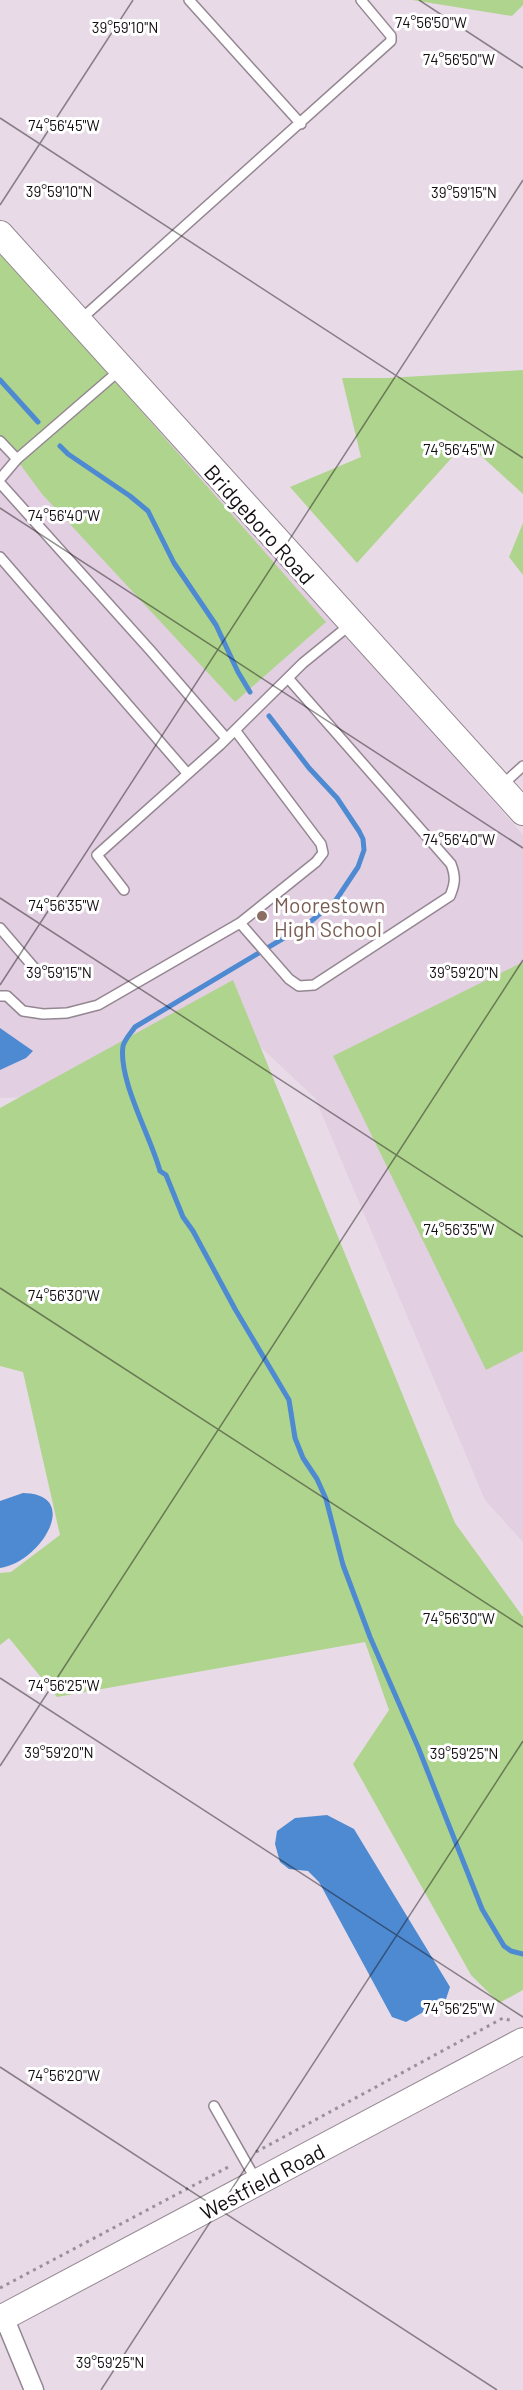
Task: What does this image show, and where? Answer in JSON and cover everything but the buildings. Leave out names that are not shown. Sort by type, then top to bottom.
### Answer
[{"type":"main road","name":"Bridgeboro Road","points":[[0,234],[523,812]]},
{"type":"main road","name":"Westfield Road","points":[[2,2318],[523,2041]]},
{"type":"street","points":[[2,2318],[34,2390]]},
{"type":"lane","points":[[189,0],[301,124]]},
{"type":"lane","points":[[78,322],[391,41],[391,36],[361,0]]},
{"type":"lane","points":[[120,369],[17,459],[0,481],[226,738]]},
{"type":"lane","points":[[0,441],[17,459]]},
{"type":"lane","points":[[0,557],[188,774]]},
{"type":"lane","points":[[124,890],[98,855],[188,774],[288,678],[351,624]]},
{"type":"lane","points":[[240,923],[290,979],[299,986],[314,985],[450,896],[455,884],[455,874],[451,864],[288,678]]},
{"type":"lane","points":[[0,996],[7,996],[23,1011],[43,1014],[68,1013],[98,1005],[240,923],[316,862],[323,853],[321,844],[235,730]]},
{"type":"lane","points":[[500,786],[523,765]]},
{"type":"lane","points":[[1,929],[36,970]]},
{"type":"lane","points":[[214,2106],[258,2183]]},
{"type":"shaded area","name":"Moorestown High School","points":[[0,237],[523,835],[523,1542],[485,1500],[315,1098],[207,997],[32,1097],[0,1098]]},
{"type":"green space","points":[[412,0],[523,0],[523,5],[512,16]]},
{"type":"green space","points":[[0,250],[326,622],[235,702],[42,494],[0,437]]},
{"type":"green space","points":[[523,370],[523,494],[466,442],[357,563],[290,487],[361,457],[342,378],[387,378]]},
{"type":"green space","points":[[523,523],[523,575],[509,557]]},
{"type":"green space","points":[[523,962],[523,1351],[486,1370],[333,1056]]},
{"type":"green space","points":[[233,980],[455,1523],[523,1617],[523,1990],[499,2003],[471,1975],[353,1764],[389,1710],[365,1642],[57,1697],[9,1638],[0,1645],[0,1573],[11,1572],[60,1535],[23,1372],[0,1366],[0,1108]]},
{"type":"water","points":[[0,1028],[33,1051],[26,1058],[0,1070]]},
{"type":"water","points":[[23,1493],[41,1496],[50,1504],[53,1516],[49,1529],[41,1542],[29,1554],[15,1563],[0,1568],[0,1501]]},
{"type":"water","points":[[327,1815],[354,1829],[450,1987],[446,1999],[406,2022],[392,2017],[319,1882],[308,1871],[289,1869],[280,1862],[275,1844],[277,1831],[295,1818]]},
{"type":"waterway","points":[[0,380],[38,422]]},
{"type":"waterway","points":[[60,446],[148,511],[174,563],[216,625],[250,692]]},
{"type":"waterway","points":[[269,716],[309,768],[337,798],[359,831],[363,839],[364,850],[358,867],[336,900],[309,923],[135,1027],[123,1046],[125,1075],[160,1171],[166,1175],[183,1217],[289,1400],[295,1438],[303,1458],[317,1479],[326,1499],[343,1565],[370,1637],[418,1747],[482,1909],[504,1946],[511,1951],[523,1954]]},
{"type":"place","name":"Moorestown High School","points":[[262,916]]}]
